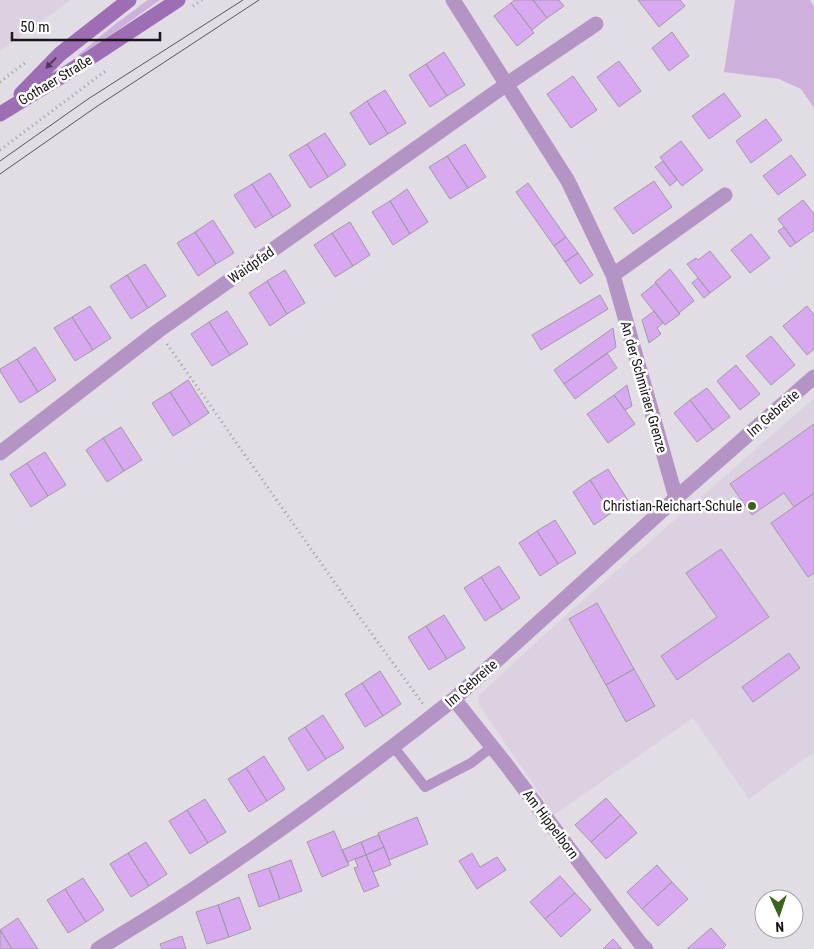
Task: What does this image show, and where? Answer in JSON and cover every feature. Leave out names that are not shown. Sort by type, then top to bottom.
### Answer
[{"type":"main road","name":"Gothaer Straße","points":[[3,111],[60,54],[129,0]]},
{"type":"main road","name":"Gothaer Straße","points":[[3,111],[182,6]]},
{"type":"street","name":"An der Schmiraer Grenze","points":[[453,0],[568,181],[613,275],[676,498]]},
{"type":"street","points":[[507,84],[596,24]]},
{"type":"street","name":"Waidpfad","points":[[0,453],[158,331],[507,84]]},
{"type":"street","points":[[613,275],[725,195]]},
{"type":"street","name":"Im Gebreite","points":[[98,949],[201,884],[333,792],[454,699],[676,498],[814,377]]},
{"type":"street","name":"Am Hippelborn","points":[[454,699],[492,746],[646,949]]},
{"type":"lane","points":[[393,746],[425,787],[471,763],[492,746]]},
{"type":"path","points":[[182,6],[202,0]]},
{"type":"path","points":[[0,150],[111,67]]},
{"type":"path","points":[[158,331],[342,593],[432,716]]},
{"type":"shaded area","points":[[0,0],[71,0],[0,51]]},
{"type":"shaded area","points":[[148,0],[160,0],[80,57],[78,55],[114,25]]},
{"type":"shaded area","points":[[735,0],[810,0],[814,7],[814,108],[801,89],[779,79],[724,72]]},
{"type":"shaded area","name":"Christian-Reichart-Schule","points":[[814,398],[814,752],[749,799],[693,718],[554,815],[478,703],[479,695],[566,615]]},
{"type":"building","points":[[514,0],[533,0],[547,18],[532,30],[511,3]]},
{"type":"building","points":[[533,0],[559,0],[564,6],[547,18]]},
{"type":"building","points":[[638,0],[680,0],[685,6],[659,27]]},
{"type":"building","points":[[511,3],[534,33],[517,46],[494,16]]},
{"type":"building","points":[[672,32],[689,56],[669,71],[652,48]]},
{"type":"building","points":[[444,52],[465,85],[447,96],[426,64]]},
{"type":"building","points":[[619,61],[641,91],[619,107],[597,77]]},
{"type":"building","points":[[426,64],[447,96],[430,107],[409,75]]},
{"type":"building","points":[[573,76],[597,110],[571,128],[547,94]]},
{"type":"building","points":[[385,90],[406,123],[388,134],[367,101]]},
{"type":"building","points":[[724,93],[741,116],[709,139],[692,116]]},
{"type":"building","points":[[367,101],[388,134],[370,145],[350,113]]},
{"type":"building","points":[[766,119],[782,140],[751,163],[736,141]]},
{"type":"building","points":[[325,133],[346,165],[328,177],[307,144]]},
{"type":"building","points":[[681,141],[703,170],[682,186],[660,157]]},
{"type":"building","points":[[307,144],[328,177],[310,188],[289,155]]},
{"type":"building","points":[[465,144],[486,177],[468,188],[447,156]]},
{"type":"building","points":[[791,155],[806,175],[778,195],[763,176]]},
{"type":"building","points":[[447,156],[468,188],[450,199],[429,167]]},
{"type":"building","points":[[663,161],[677,180],[670,186],[655,167]]},
{"type":"building","points":[[270,173],[291,206],[273,217],[252,184]]},
{"type":"building","points":[[654,181],[672,207],[633,234],[614,208]]},
{"type":"building","points":[[528,183],[566,237],[554,246],[516,192]]},
{"type":"building","points":[[252,184],[273,217],[255,228],[234,195]]},
{"type":"building","points":[[407,189],[428,222],[410,234],[390,201]]},
{"type":"building","points":[[803,200],[814,214],[814,230],[796,243],[778,219]]},
{"type":"building","points":[[390,201],[410,234],[393,245],[372,212]]},
{"type":"building","points":[[213,220],[234,253],[216,264],[195,232]]},
{"type":"building","points":[[350,222],[370,255],[353,266],[332,233]]},
{"type":"building","points":[[784,227],[796,243],[790,247],[778,231]]},
{"type":"building","points":[[195,232],[216,264],[198,276],[177,243]]},
{"type":"building","points":[[332,233],[353,266],[335,277],[314,245]]},
{"type":"building","points":[[751,234],[770,258],[750,273],[731,250]]},
{"type":"building","points":[[566,237],[578,253],[565,262],[554,246]]},
{"type":"building","points":[[710,251],[731,277],[710,293],[687,264],[696,258],[698,260]]},
{"type":"building","points":[[578,253],[593,275],[580,284],[565,262]]},
{"type":"building","points":[[145,264],[166,296],[148,308],[127,275]]},
{"type":"building","points":[[670,269],[694,301],[679,313],[655,282]]},
{"type":"building","points":[[285,270],[305,303],[287,314],[267,281]]},
{"type":"building","points":[[127,275],[148,308],[131,319],[110,286]]},
{"type":"building","points":[[698,278],[710,293],[704,298],[692,283]]},
{"type":"building","points":[[267,281],[287,314],[270,326],[249,293]]},
{"type":"building","points":[[656,283],[680,314],[665,325],[641,295]]},
{"type":"building","points":[[600,295],[608,309],[541,350],[532,335]]},
{"type":"building","points":[[90,306],[111,338],[93,350],[72,317]]},
{"type":"building","points":[[807,306],[814,315],[814,349],[807,355],[783,326]]},
{"type":"building","points":[[227,311],[248,344],[230,355],[209,322]]},
{"type":"building","points":[[654,311],[663,323],[657,328],[661,334],[649,343],[642,320]]},
{"type":"building","points":[[72,317],[93,350],[75,361],[54,328]]},
{"type":"building","points":[[209,322],[230,355],[212,366],[191,334]]},
{"type":"building","points":[[613,328],[616,347],[564,384],[554,370]]},
{"type":"building","points":[[771,336],[795,365],[771,385],[746,356]]},
{"type":"building","points":[[35,347],[56,380],[38,392],[17,359]]},
{"type":"building","points":[[607,353],[617,368],[575,399],[564,384]]},
{"type":"building","points":[[17,359],[38,392],[20,403],[0,371],[0,369]]},
{"type":"building","points":[[736,365],[760,394],[740,410],[717,381]]},
{"type":"building","points":[[188,380],[209,413],[191,425],[170,392]]},
{"type":"building","points":[[627,385],[632,406],[625,410],[614,395]]},
{"type":"building","points":[[707,388],[730,417],[713,430],[690,400]]},
{"type":"building","points":[[170,392],[191,425],[173,436],[152,403]]},
{"type":"building","points":[[614,395],[635,424],[608,443],[587,414]]},
{"type":"building","points":[[690,400],[713,430],[697,442],[674,413]]},
{"type":"building","points":[[814,424],[814,493],[794,507],[784,493],[752,515],[730,484]]},
{"type":"building","points":[[121,427],[142,460],[124,471],[103,438]]},
{"type":"building","points":[[103,438],[124,471],[107,482],[86,450]]},
{"type":"building","points":[[45,452],[66,485],[48,496],[27,463]]},
{"type":"building","points":[[27,463],[48,496],[31,507],[10,474]]},
{"type":"building","points":[[608,469],[629,502],[611,513],[590,480]]},
{"type":"building","points":[[590,480],[611,513],[594,525],[573,492]]},
{"type":"building","points":[[814,493],[814,573],[808,577],[771,523]]},
{"type":"building","points":[[555,520],[576,553],[558,564],[537,531]]},
{"type":"building","points":[[537,531],[558,564],[540,576],[519,543]]},
{"type":"building","points":[[721,549],[769,617],[677,680],[661,656],[717,617],[686,573]]},
{"type":"building","points":[[499,566],[520,598],[502,610],[481,577]]},
{"type":"building","points":[[481,577],[502,610],[485,621],[464,588]]},
{"type":"building","points":[[597,603],[634,669],[606,685],[569,619]]},
{"type":"building","points":[[444,615],[465,648],[447,659],[426,626]]},
{"type":"building","points":[[426,626],[447,659],[429,670],[408,637]]},
{"type":"building","points":[[789,653],[800,668],[753,702],[742,687]]},
{"type":"building","points":[[634,669],[655,706],[626,722],[606,685]]},
{"type":"building","points":[[380,671],[401,704],[383,716],[362,683]]},
{"type":"building","points":[[362,683],[383,716],[365,727],[345,694]]},
{"type":"building","points":[[323,715],[344,748],[326,759],[305,727]]},
{"type":"building","points":[[305,727],[326,759],[308,771],[288,738]]},
{"type":"building","points":[[264,756],[285,789],[267,801],[246,768]]},
{"type":"building","points":[[246,768],[267,801],[249,812],[228,779]]},
{"type":"building","points":[[606,798],[621,815],[591,842],[575,825]]},
{"type":"building","points":[[205,799],[226,832],[208,843],[187,810]]},
{"type":"building","points":[[187,810],[208,843],[190,854],[169,821]]},
{"type":"building","points":[[621,815],[637,833],[606,859],[591,842]]},
{"type":"building","points":[[417,817],[428,844],[389,860],[378,833]]},
{"type":"building","points":[[334,831],[349,865],[322,877],[307,842]]},
{"type":"building","points":[[378,835],[384,847],[366,855],[361,842]]},
{"type":"building","points":[[146,842],[167,874],[149,886],[128,853]]},
{"type":"building","points":[[361,842],[366,855],[347,862],[342,850]]},
{"type":"building","points":[[384,847],[391,865],[373,872],[366,855]]},
{"type":"building","points":[[128,853],[149,886],[131,897],[110,864]]},
{"type":"building","points":[[472,853],[480,867],[497,857],[506,870],[477,889],[459,861]]},
{"type":"building","points":[[366,855],[379,886],[364,892],[354,868],[358,867],[355,859]]},
{"type":"building","points":[[291,860],[302,891],[280,899],[269,868]]},
{"type":"building","points":[[657,865],[672,882],[642,909],[627,892]]},
{"type":"building","points":[[269,868],[280,899],[259,907],[248,875]]},
{"type":"building","points":[[560,876],[575,893],[545,919],[530,902]]},
{"type":"building","points":[[83,878],[104,910],[86,922],[65,889]]},
{"type":"building","points":[[672,882],[688,899],[658,926],[642,909]]},
{"type":"building","points":[[65,889],[86,922],[68,933],[47,900]]},
{"type":"building","points":[[575,893],[591,910],[561,937],[545,919]]},
{"type":"building","points":[[239,897],[251,929],[229,937],[218,905]]},
{"type":"building","points":[[218,905],[229,937],[207,944],[196,912]]},
{"type":"building","points":[[18,918],[38,949],[12,949],[0,930]]},
{"type":"building","points":[[711,928],[726,945],[722,949],[687,949]]},
{"type":"building","points":[[0,930],[12,949],[0,949]]},
{"type":"building","points":[[182,936],[186,949],[162,949],[160,944]]},
{"type":"building","points":[[613,939],[622,949],[603,949]]},
{"type":"tram line","points":[[0,161],[88,99],[243,0]]},
{"type":"tram line","points":[[0,174],[96,107],[259,0]]},
{"type":"place","name":"Christian-Reichart-Schule","points":[[752,506]]}]
